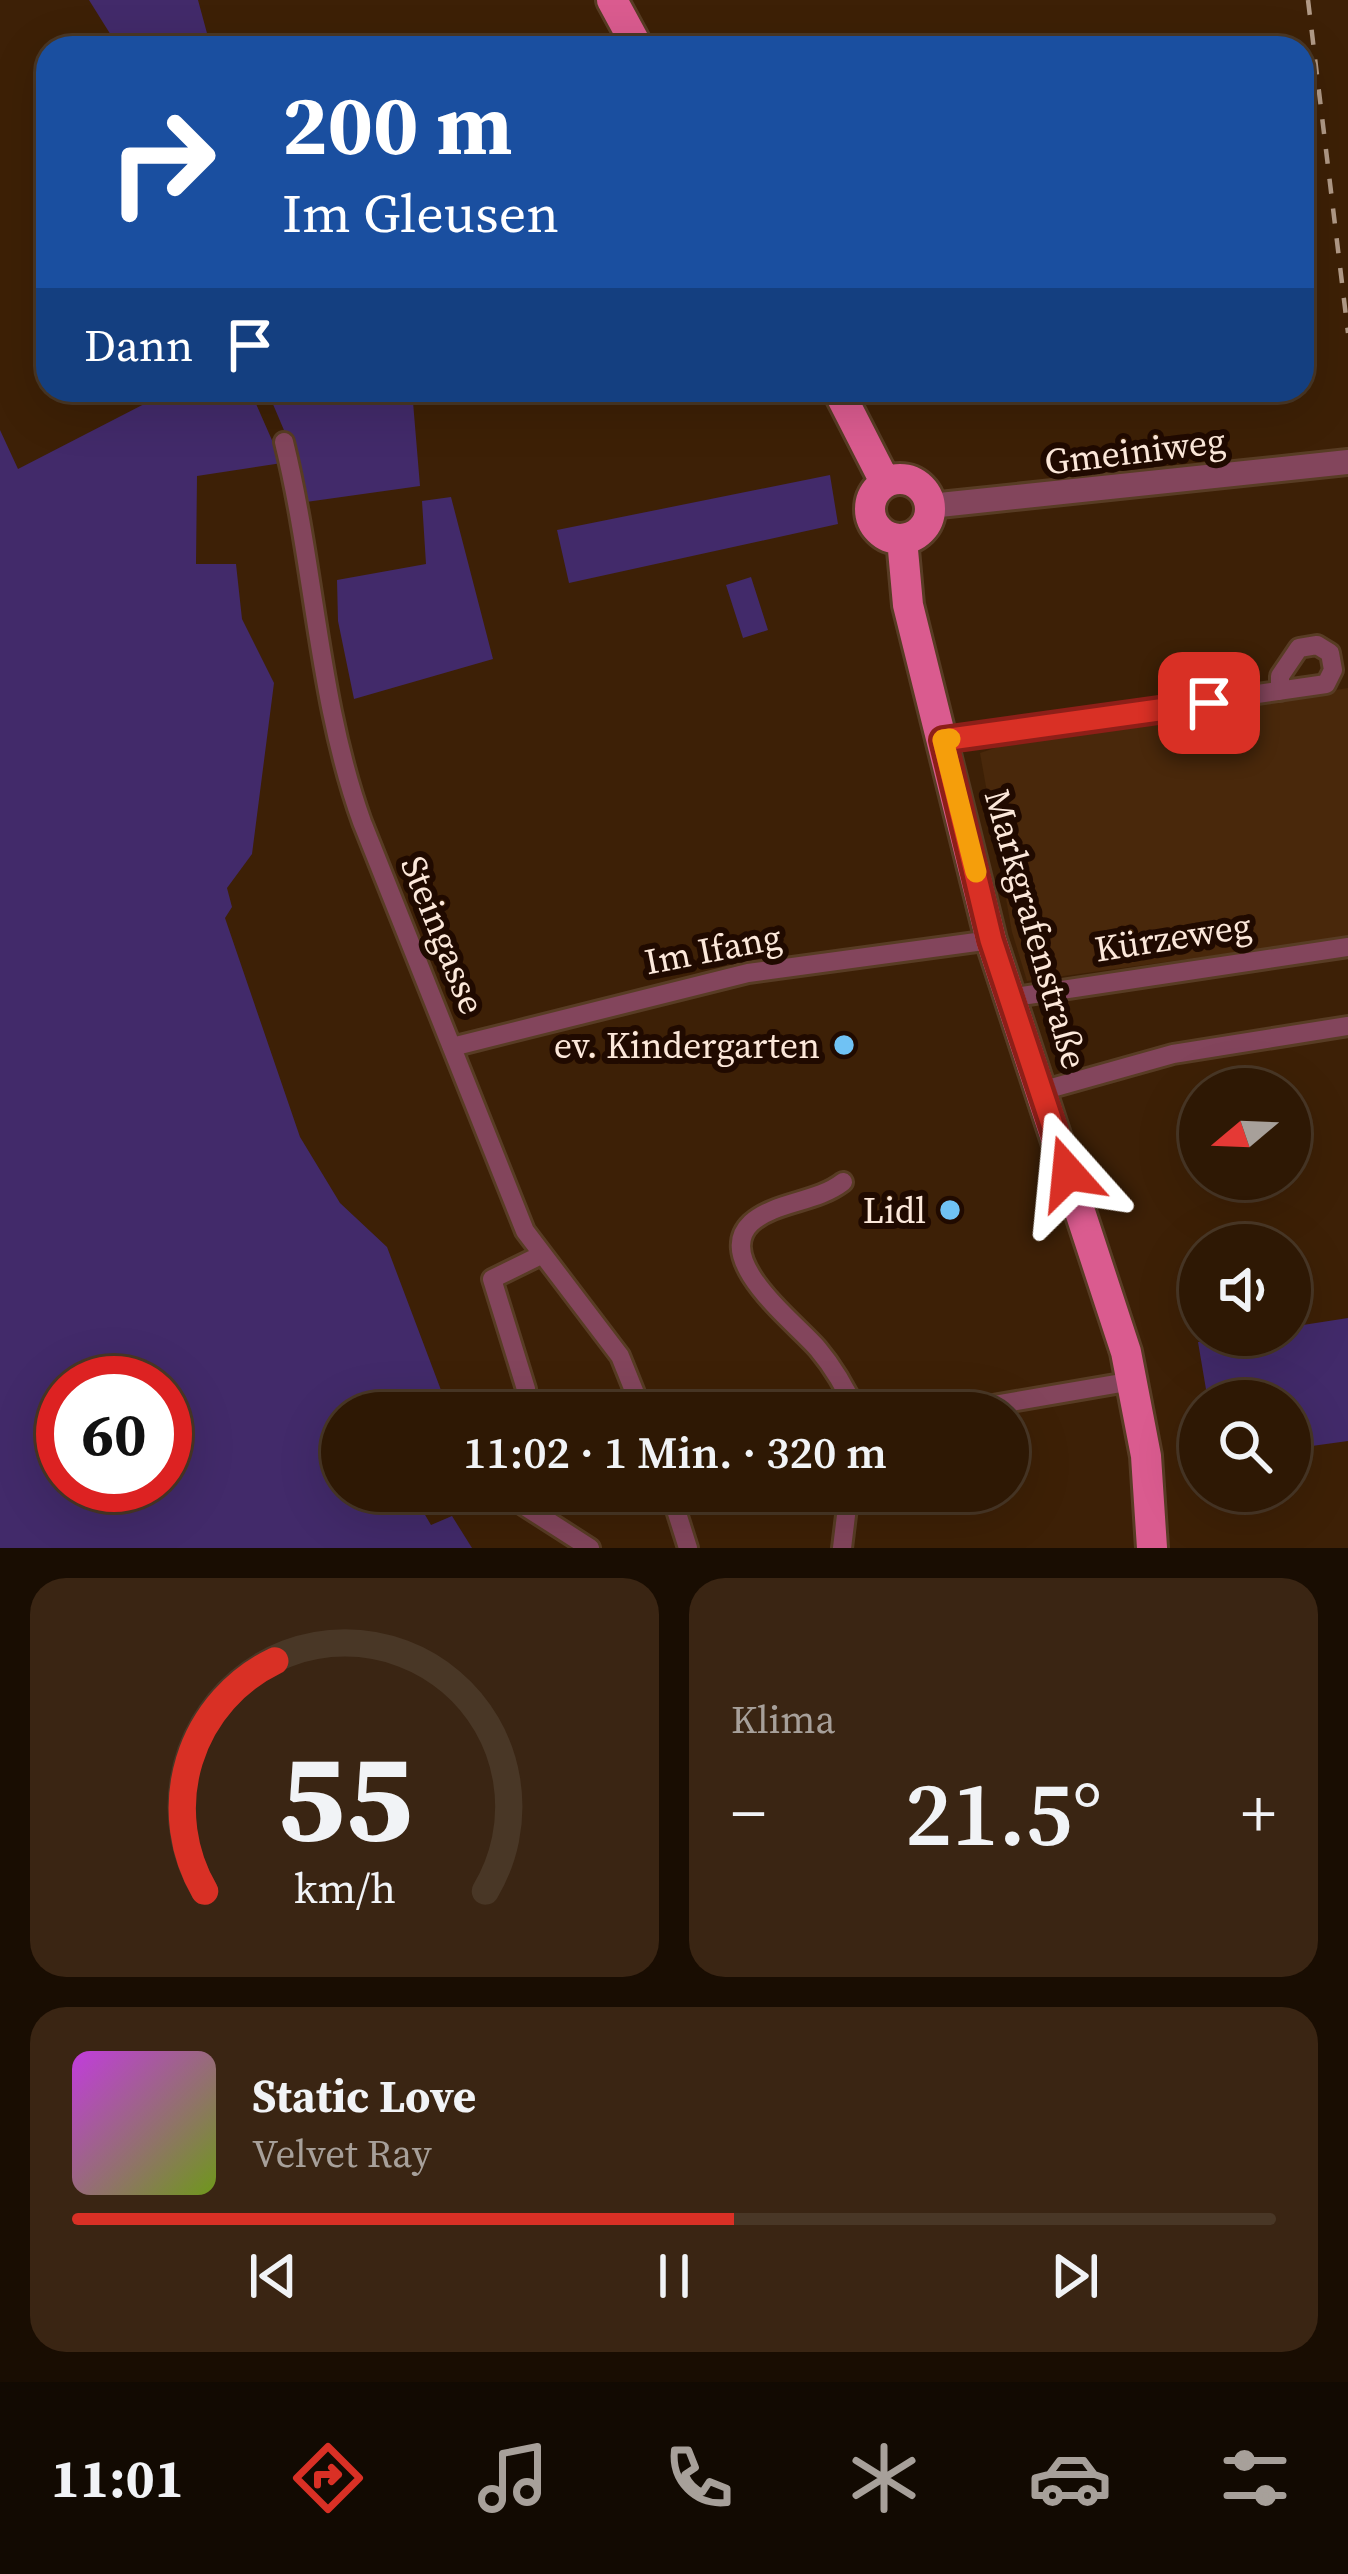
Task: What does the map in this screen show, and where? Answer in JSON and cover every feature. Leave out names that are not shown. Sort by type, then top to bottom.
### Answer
[{"type":"main road","points":[[612,0],[632,36]]},
{"type":"main road","points":[[844,402],[885,482]]},
{"type":"main road","points":[[885,482],[914,482],[930,506],[926,525],[902,539],[885,535],[870,513],[873,496],[885,482]]},
{"type":"main road","name":"Markgrafenstraße","points":[[902,539],[908,605],[991,940],[1106,1282],[1132,1381],[1146,1456],[1152,1548]]},
{"type":"street","name":"Steingasse","points":[[284,442],[304,525],[342,766],[525,1232],[620,1356],[635,1392]]},
{"type":"street","name":"Gmeiniweg","points":[[930,506],[1348,462]]},
{"type":"street","points":[[943,740],[1280,692]]},
{"type":"street","name":"Im Ifang","points":[[452,1047],[748,973],[991,940]]},
{"type":"street","name":"Kürzeweg","points":[[1010,998],[1348,946]]},
{"type":"street","points":[[1041,1091],[1173,1054],[1348,1026]]},
{"type":"street","points":[[843,1182],[754,1220],[741,1238],[740,1250],[754,1281],[820,1352],[844,1392]]},
{"type":"street","points":[[526,1389],[492,1279],[541,1255]]},
{"type":"street","points":[[1029,1399],[1132,1381]]},
{"type":"street","points":[[533,1512],[590,1548]]},
{"type":"street","points":[[677,1512],[688,1548]]},
{"type":"street","points":[[842,1548],[846,1512]]},
{"type":"shaded area","points":[[89,0],[198,0],[208,36],[112,36]]},
{"type":"shaded area","points":[[148,402],[255,402],[282,463],[197,476],[196,564],[236,564],[242,619],[274,683],[252,854],[227,888],[232,907],[225,918],[300,1137],[340,1203],[387,1247],[442,1392],[321,1392],[321,1512],[423,1512],[431,1525],[452,1516],[472,1548],[0,1548],[0,430],[18,469]]},
{"type":"shaded area","points":[[272,402],[413,402],[420,486],[306,502],[297,461]]},
{"type":"shaded area","points":[[830,475],[838,524],[569,583],[557,530]]},
{"type":"shaded area","points":[[451,497],[493,659],[354,699],[338,621],[337,580],[426,564],[422,501]]},
{"type":"shaded area","points":[[751,577],[768,630],[743,638],[726,585]]},
{"type":"shaded area","points":[[1348,688],[1348,937],[1027,981],[1012,932],[980,753],[1015,741]]},
{"type":"shaded area","points":[[1348,1318],[1348,1441],[1311,1446],[1311,1380],[1204,1380],[1200,1356],[1311,1356],[1311,1324]]},
{"type":"railway","points":[[1308,0],[1312,36]]},
{"type":"railway","points":[[1314,50],[1348,333]]},
{"type":"slow traffic","points":[[950,739],[943,740],[976,872]]},
{"type":"place","name":"ev. Kindergarten","points":[[844,1045]]},
{"type":"place","name":"Lidl","points":[[950,1210]]},
{"type":"route","points":[[1068,1173],[991,940],[943,740],[1209,703]]}]
